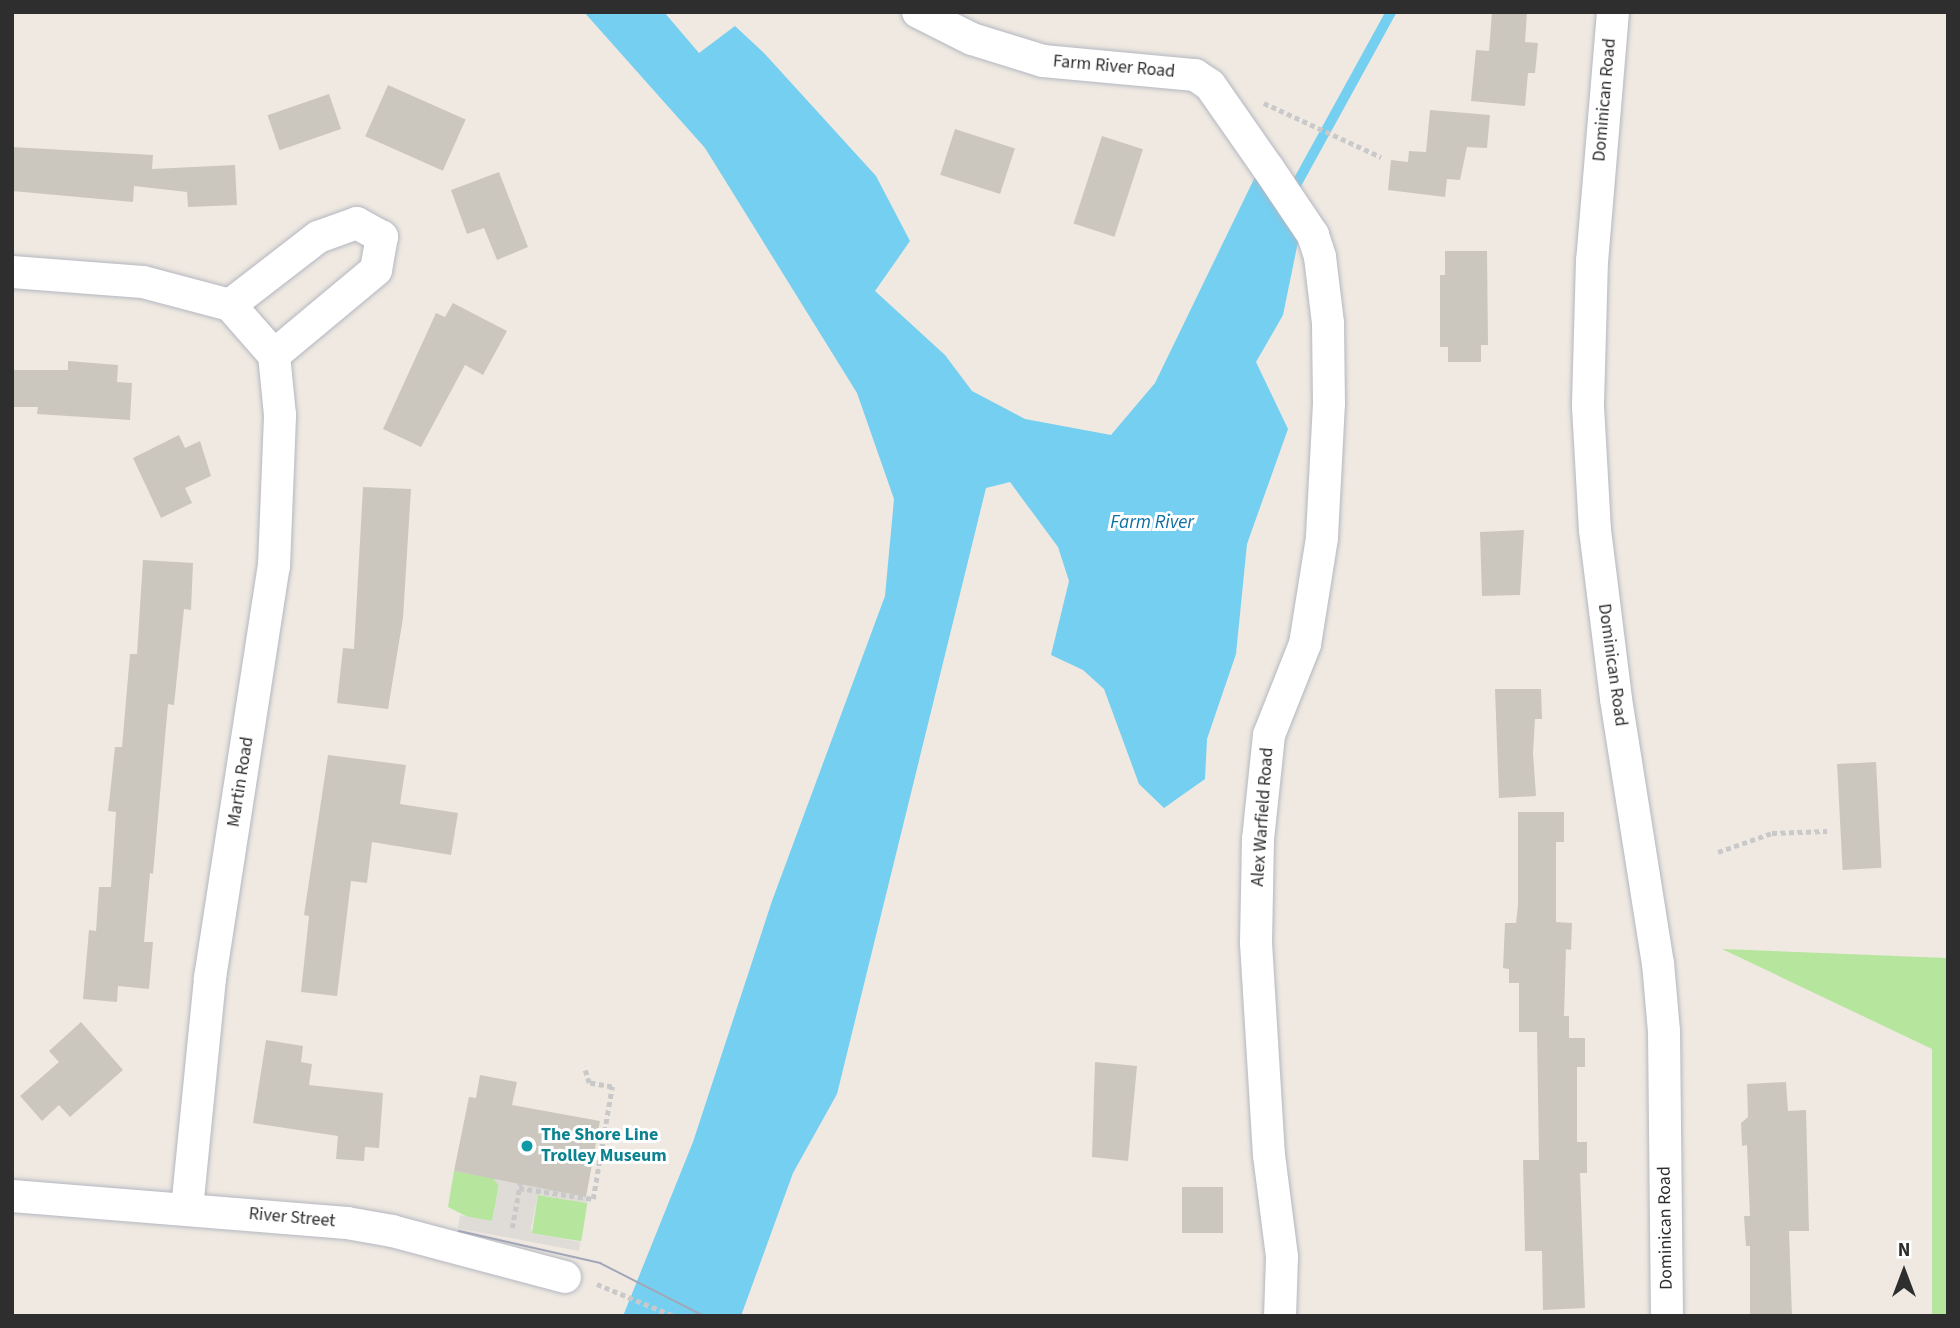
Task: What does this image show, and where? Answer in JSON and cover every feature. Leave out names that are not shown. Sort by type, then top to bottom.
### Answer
[{"type":"street","name":"Farm River Road","points":[[918,12],[972,39],[1043,61],[1195,75],[1210,85],[1313,235],[1325,284]]},
{"type":"street","name":"Dominican Road","points":[[1613,12],[1592,260],[1588,406],[1595,530],[1616,699],[1650,892],[1659,976],[1667,1316]]},
{"type":"street","points":[[12,272],[143,282],[230,305],[274,355],[376,270],[382,237],[357,222],[318,237],[230,305]]},
{"type":"street","name":"Alex Warfield Road","points":[[1280,1316],[1282,1257],[1269,1155],[1256,943],[1258,839],[1269,735],[1305,644],[1322,538],[1329,403],[1325,284]]},
{"type":"street","name":"Martin Road","points":[[187,1209],[211,978],[274,566],[280,415],[274,355]]},
{"type":"street","name":"River Street","points":[[12,1196],[187,1209],[392,1231],[565,1277]]},
{"type":"path","points":[[1317,125],[1381,157]]},
{"type":"path","points":[[1718,852],[1772,833],[1827,831]]},
{"type":"path","points":[[510,1238],[519,1186],[593,1199],[612,1087],[589,1083],[584,1067]]},
{"type":"path","points":[[603,1287],[674,1316]]},
{"type":"green space","points":[[1946,757],[1948,1316],[1932,1316],[1932,1049],[1722,949],[1946,958]]},
{"type":"green space","points":[[454,1171],[493,1178],[499,1185],[492,1222],[474,1220],[448,1207]]},
{"type":"green space","points":[[538,1195],[587,1203],[581,1241],[532,1234]]},
{"type":"shaded area","points":[[493,1178],[586,1197],[587,1203],[538,1195],[531,1228],[532,1233],[580,1242],[579,1251],[458,1228],[460,1215],[492,1221],[499,1186]]},
{"type":"water","name":"Farm River","points":[[584,12],[664,12],[699,53],[735,26],[764,53],[876,176],[910,241],[875,291],[945,355],[972,391],[1025,419],[1111,435],[1155,383],[1255,177],[1300,232],[1283,315],[1256,362],[1288,429],[1247,544],[1236,654],[1207,739],[1205,779],[1164,808],[1139,784],[1104,689],[1083,670],[1051,655],[1069,581],[1058,547],[1010,482],[986,488],[837,1094],[793,1173],[741,1316],[623,1316],[693,1142],[772,901],[885,596],[894,499],[857,393],[705,148]]},
{"type":"building","points":[[1492,12],[1527,12],[1525,42],[1538,43],[1535,73],[1528,73],[1525,106],[1471,101],[1476,50],[1489,51]]},
{"type":"building","points":[[388,85],[466,120],[443,171],[365,136]]},
{"type":"building","points":[[329,94],[341,129],[280,150],[268,115]]},
{"type":"building","points":[[1430,110],[1490,115],[1487,148],[1467,147],[1460,180],[1447,179],[1445,197],[1388,190],[1391,160],[1408,162],[1409,151],[1426,152]]},
{"type":"building","points":[[955,129],[1015,148],[1000,194],[940,175]]},
{"type":"building","points":[[1102,136],[1143,149],[1114,237],[1074,223]]},
{"type":"building","points":[[12,147],[153,155],[152,169],[235,165],[237,205],[188,207],[187,192],[134,186],[133,202],[12,191]]},
{"type":"building","points":[[499,172],[528,247],[497,260],[484,228],[467,234],[451,190]]},
{"type":"building","points":[[1445,251],[1487,251],[1488,345],[1481,345],[1481,362],[1448,362],[1448,347],[1440,347],[1440,275],[1445,275]]},
{"type":"building","points":[[453,303],[507,331],[483,375],[465,365],[421,447],[383,429],[436,313],[445,317]]},
{"type":"building","points":[[68,361],[118,365],[117,382],[132,383],[130,420],[37,414],[38,407],[12,407],[12,370],[68,370]]},
{"type":"building","points":[[179,435],[185,448],[200,441],[211,476],[185,488],[192,503],[161,518],[133,458]]},
{"type":"building","points":[[363,487],[411,489],[403,618],[388,709],[337,703],[343,648],[354,649]]},
{"type":"building","points":[[1524,530],[1520,595],[1482,596],[1480,532]]},
{"type":"building","points":[[143,560],[193,563],[191,610],[184,609],[174,705],[168,704],[153,874],[150,873],[144,942],[153,942],[149,989],[118,986],[117,1002],[83,999],[89,930],[96,931],[99,887],[111,887],[116,812],[108,811],[115,747],[122,747],[130,654],[137,654]]},
{"type":"building","points":[[1495,689],[1541,689],[1542,719],[1535,719],[1533,753],[1536,796],[1499,798]]},
{"type":"building","points":[[328,755],[406,765],[400,804],[458,813],[451,855],[372,842],[367,883],[351,881],[337,996],[301,992],[309,916],[304,915]]},
{"type":"building","points":[[1876,762],[1882,868],[1843,870],[1837,764]]},
{"type":"building","points":[[1518,812],[1564,812],[1564,842],[1556,842],[1556,922],[1572,923],[1571,950],[1566,949],[1564,1016],[1569,1016],[1569,1038],[1585,1038],[1585,1067],[1577,1067],[1577,1142],[1587,1142],[1587,1173],[1580,1173],[1585,1308],[1543,1310],[1542,1251],[1525,1251],[1523,1160],[1539,1160],[1537,1032],[1519,1032],[1519,983],[1509,983],[1509,969],[1503,968],[1505,923],[1516,923],[1518,905]]},
{"type":"building","points":[[81,1022],[123,1070],[70,1117],[59,1105],[42,1121],[20,1096],[59,1062],[49,1051]]},
{"type":"building","points":[[266,1040],[303,1046],[301,1062],[312,1064],[309,1085],[383,1093],[379,1148],[365,1147],[364,1161],[336,1159],[338,1136],[253,1123]]},
{"type":"building","points":[[1095,1062],[1137,1066],[1128,1161],[1092,1157]]},
{"type":"building","name":"The Shore Line Trolley Museum","points":[[480,1075],[517,1082],[512,1105],[600,1121],[586,1197],[454,1171],[469,1097],[476,1098]]},
{"type":"building","points":[[1786,1082],[1788,1111],[1806,1110],[1809,1231],[1789,1231],[1792,1316],[1750,1316],[1750,1246],[1746,1246],[1744,1216],[1750,1216],[1747,1145],[1742,1146],[1741,1123],[1748,1117],[1747,1084]]},
{"type":"building","points":[[1182,1187],[1223,1187],[1223,1233],[1182,1233]]},
{"type":"waterway","name":"Farm River","points":[[1291,194],[1391,12]]},
{"type":"tram line","points":[[459,1231],[600,1263],[704,1316]]},
{"type":"place","name":"The Shore Line Trolley Museum","points":[[527,1146]]}]
